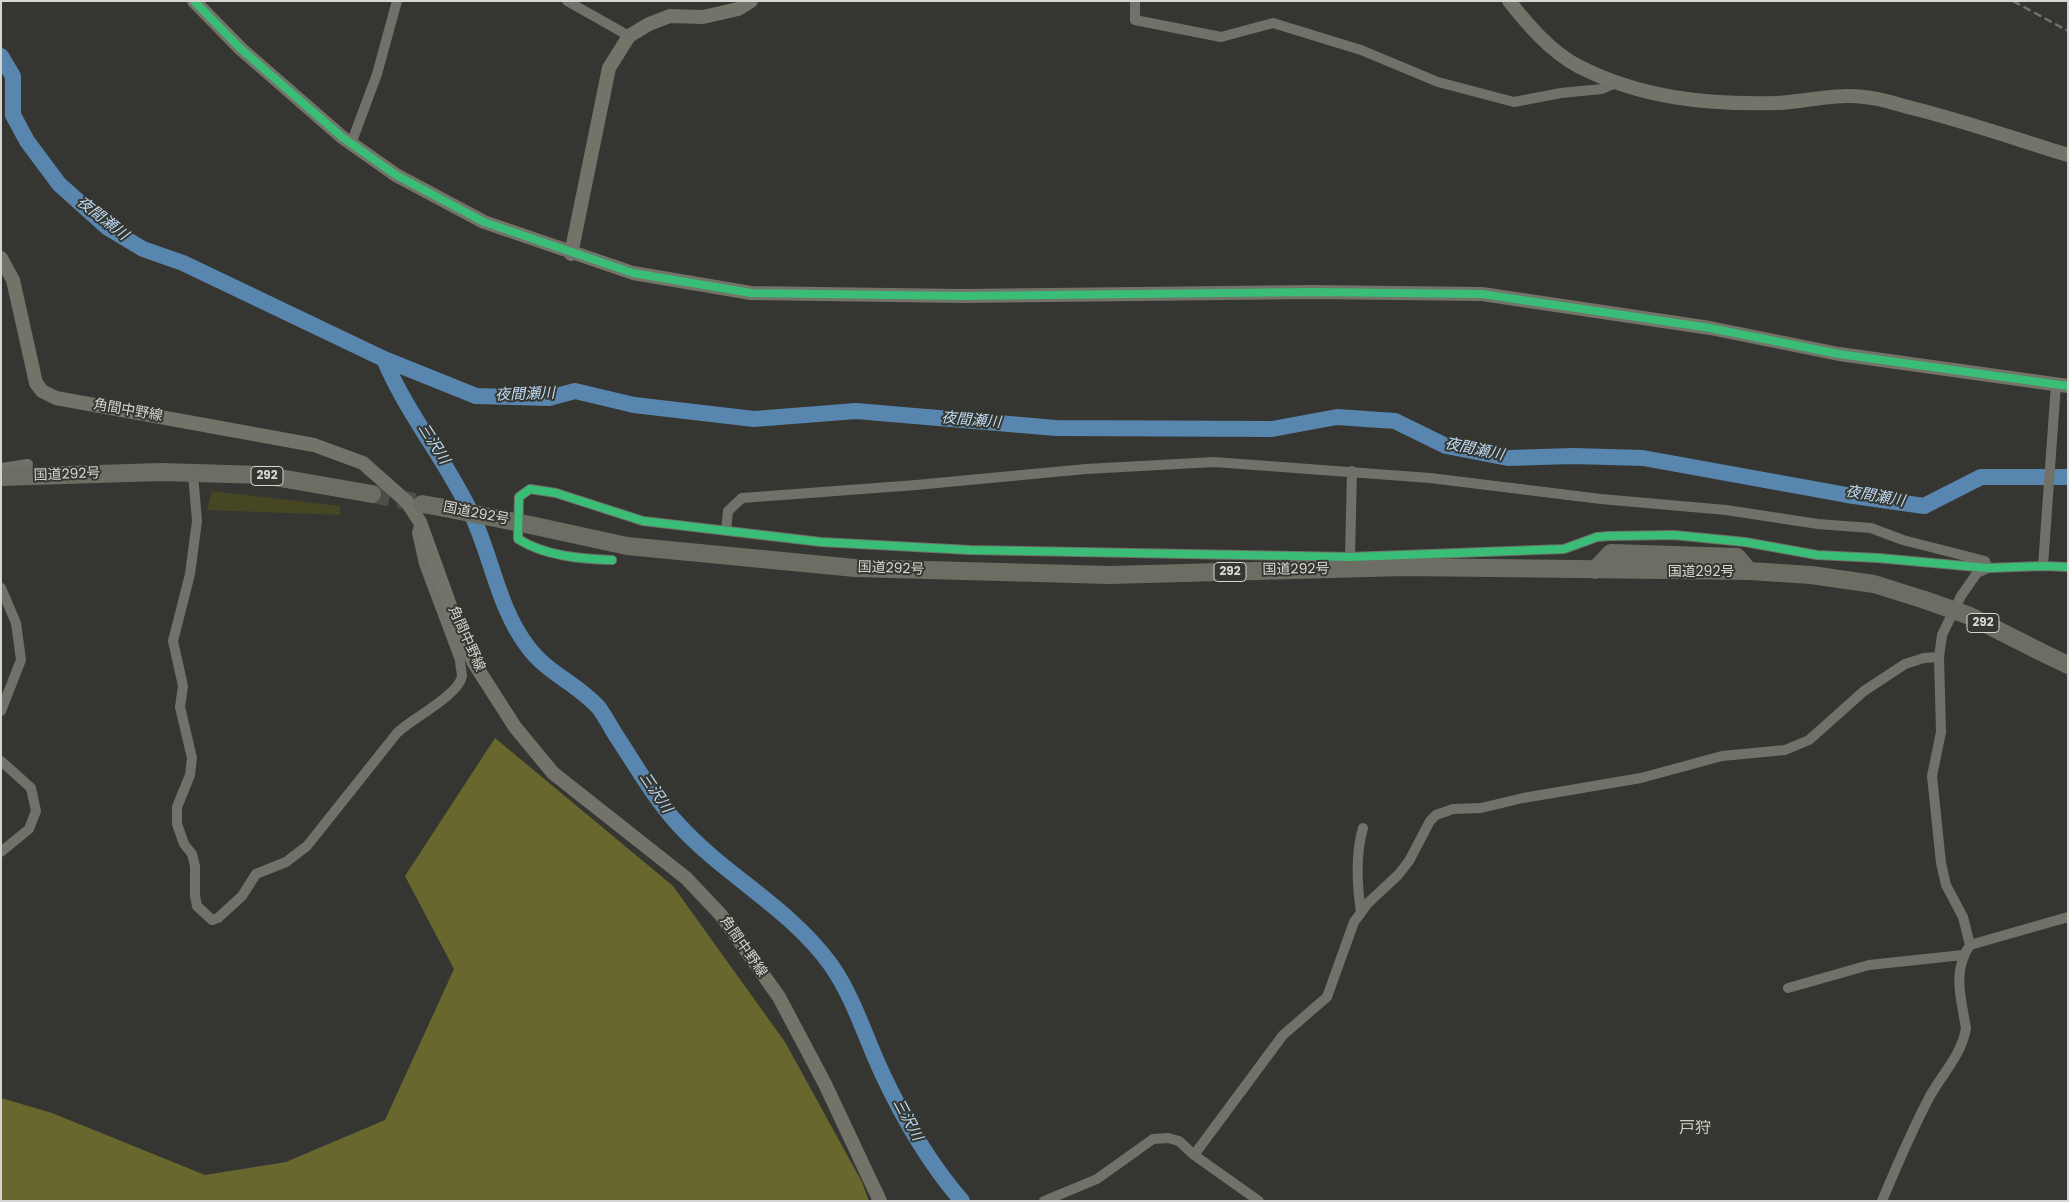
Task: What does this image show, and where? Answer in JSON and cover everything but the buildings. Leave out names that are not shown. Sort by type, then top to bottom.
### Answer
[{"type":"highway","name":"国道292号","points":[[1,477],[161,472],[263,475],[372,494]]},
{"type":"highway","name":"292","points":[[1,487],[52,475]]},
{"type":"highway","name":"国道292号","points":[[422,504],[627,546],[855,568],[1110,575],[1405,567],[1749,572],[1811,575],[1874,584],[1925,600],[1970,616],[2068,665]]},
{"type":"street","points":[[194,1],[241,49],[351,144],[396,175],[484,222],[571,254],[633,274],[751,293],[961,296],[1312,292],[1482,294],[1710,328],[1839,354],[2062,385],[2055,406],[2043,562]]},
{"type":"street","points":[[351,144],[377,74],[397,1]]},
{"type":"street","points":[[567,1],[629,36]]},
{"type":"street","points":[[571,254],[609,68],[629,36],[649,24],[670,16],[703,17],[738,9],[751,1]]},
{"type":"street","points":[[1134,1],[1135,20],[1221,37],[1273,23],[1361,50],[1438,82],[1514,102],[1560,93],[1602,88],[1616,83]]},
{"type":"street","points":[[1509,1],[1537,33],[1558,52],[1577,66],[1616,83],[1660,95],[1711,102],[1779,103],[1846,95],[1867,97],[1933,113],[2068,155]]},
{"type":"street","name":"角間中野線","points":[[1,258],[14,280],[36,383],[42,391],[56,398],[314,445],[363,463],[407,502],[420,522],[456,622],[474,663],[515,727],[553,773],[686,878],[721,915],[779,997],[825,1084],[880,1201]]},
{"type":"street","points":[[726,531],[728,511],[742,498],[916,485],[1086,469],[1214,462],[1430,478],[1601,500],[1726,510],[1818,524],[1871,528],[1903,540],[1985,561],[1988,568]]},
{"type":"street","points":[[1,468],[28,464]]},
{"type":"street","points":[[1350,557],[1352,471]]},
{"type":"street","points":[[194,474],[197,521],[190,574],[173,641],[183,686],[180,696],[180,707],[192,758],[190,775],[177,807],[177,824],[184,844],[192,854],[195,866],[197,906],[212,920],[218,918],[242,896],[256,874],[286,862],[307,846],[396,733],[408,722],[455,690],[462,677],[460,660],[424,564],[417,532],[420,522]]},
{"type":"street","points":[[612,560],[579,558],[531,547],[518,539],[519,497],[530,489],[556,493],[643,522],[821,542],[970,550],[1350,557],[1564,549],[1609,536],[1674,535],[1745,542],[1817,556],[1878,558],[1988,568],[2043,562],[2068,567]]},
{"type":"street","points":[[1970,945],[1963,918],[1946,885],[1941,863],[1932,776],[1941,732],[1939,657],[1942,635],[1961,596],[1977,573],[1988,568]]},
{"type":"street","points":[[1,588],[16,623],[21,660],[1,711]]},
{"type":"street","points":[[1194,1155],[1283,1036],[1327,997],[1341,963],[1347,936],[1361,912],[1409,861],[1430,821],[1436,815],[1453,809],[1481,808],[1522,798],[1641,778],[1722,756],[1785,750],[1809,740],[1864,691],[1906,664],[1924,658],[1939,657]]},
{"type":"street","points":[[1,761],[31,788],[36,811],[29,829],[1,852]]},
{"type":"street","points":[[1361,912],[1357,864],[1358,842],[1363,828]]},
{"type":"street","points":[[1882,1201],[1911,1133],[1932,1094],[1956,1057],[1965,1036],[1966,1028],[1958,975],[1963,955],[1970,945],[2068,917]]},
{"type":"street","points":[[1788,988],[1869,965],[1963,955]]},
{"type":"street","points":[[1049,1200],[1097,1179],[1153,1139],[1168,1138],[1179,1141],[1194,1155],[1259,1201]]},
{"type":"shaded area","points":[[212,491],[340,506],[340,515],[207,510]]},
{"type":"shaded area","points":[[495,738],[673,886],[785,1042],[862,1182],[869,1201],[1,1201],[1,1098],[52,1113],[205,1175],[286,1162],[385,1120],[454,969],[405,876]]},
{"type":"waterway","name":"夜間瀬川","points":[[1,56],[13,76],[13,115],[27,141],[59,184],[108,228],[143,249],[183,263],[384,359],[476,396],[549,398],[575,391],[634,405],[754,419],[856,411],[1056,428],[1272,429],[1337,417],[1395,421],[1446,446],[1508,458],[1573,456],[1643,458],[1847,495],[1924,506],[1981,477],[2068,477]]},
{"type":"waterway","name":"三沢川","points":[[384,359],[404,399],[461,493],[478,530],[509,616],[528,647],[544,664],[582,692],[599,708],[653,792],[678,824],[716,860],[796,926],[831,965],[846,991],[882,1073],[908,1124],[938,1171],[962,1201]]},
{"type":"tunnel","points":[[372,494],[415,502]]},
{"type":"railway","points":[[2013,1],[2068,31]]},
{"type":"cycle path","points":[[194,1],[241,49],[342,137],[396,175],[484,222],[633,273],[751,293],[961,296],[1312,292],[1482,294],[1710,328],[1839,354],[2068,386]]},
{"type":"cycle path","points":[[612,560],[564,556],[529,545],[518,539],[519,497],[530,489],[556,493],[643,521],[821,542],[970,550],[1350,557],[1564,549],[1597,537],[1674,535],[1745,542],[1817,555],[1878,558],[1988,568],[2068,567]]},
{"type":"district","name":"戸狩","points":[[1695,1129]]}]
